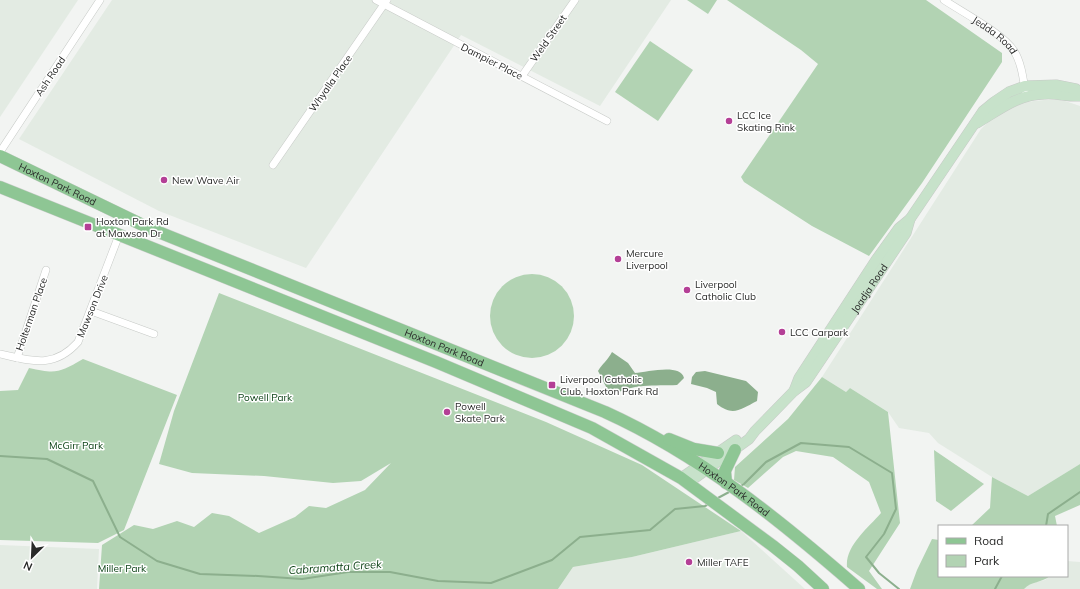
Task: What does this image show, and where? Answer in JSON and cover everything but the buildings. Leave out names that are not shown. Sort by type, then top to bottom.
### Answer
[{"type":"main road","points":[[1025,91],[1056,85],[1076,89],[1080,93]]},
{"type":"main road","points":[[1025,91],[1080,96]]},
{"type":"main road","name":"Joadja Road","points":[[703,467],[735,450],[749,439],[794,391],[806,382],[906,233],[910,219],[976,123],[1025,91]]},
{"type":"main road","name":"Hoxton Park Road","points":[[0,156],[151,228],[618,418],[647,432],[725,481],[744,497],[786,526],[859,589]]},
{"type":"main road","name":"Hoxton Park Road","points":[[0,187],[540,404],[592,428],[684,481],[798,566],[823,589]]},
{"type":"main road","points":[[618,418],[652,430],[694,449],[718,453]]},
{"type":"main road","name":"Joadja Road","points":[[684,481],[703,467],[718,453],[744,435],[755,431]]},
{"type":"main road","points":[[725,481],[725,471],[735,450]]},
{"type":"street","name":"Ash Road","points":[[0,152],[100,0]]},
{"type":"street","name":"Dampier Place","points":[[376,0],[385,2],[607,121]]},
{"type":"street","name":"Weld Street","points":[[522,76],[575,0]]},
{"type":"street","name":"Jedda Road","points":[[944,0],[997,34],[1008,44],[1019,61],[1025,91]]},
{"type":"street","name":"Whyalla Place","points":[[273,165],[385,2]]},
{"type":"street","name":"Mawson Drive","points":[[0,354],[30,361],[47,361],[60,357],[70,351],[78,342],[119,235]]},
{"type":"street","name":"Holterman Place","points":[[17,358],[46,270]]},
{"type":"street","points":[[91,311],[154,334]]},
{"type":"shaded area","points":[[0,0],[78,0],[0,117]]},
{"type":"shaded area","points":[[112,0],[671,0],[600,106],[461,35],[306,268],[159,211],[19,139]]},
{"type":"shaded area","points":[[1054,99],[1080,106],[1080,464],[1028,496],[992,477],[938,443],[929,433],[899,428],[888,412],[850,388],[846,392],[822,377],[981,129],[992,118],[1009,108],[1024,102]]},
{"type":"shaded area","points":[[612,352],[628,363],[635,373],[655,370],[670,370],[682,373],[684,378],[677,385],[635,387],[612,396],[598,371]]},
{"type":"shaded area","points":[[705,371],[746,381],[758,392],[757,401],[742,409],[732,411],[723,408],[717,404],[716,392],[691,384],[692,377],[696,372]]},
{"type":"shaded area","name":"Miller TAFE","points":[[741,531],[805,589],[558,589],[573,567],[632,557]]},
{"type":"shaded area","points":[[0,545],[99,549],[97,589],[0,589]]},
{"type":"shaded area","points":[[1068,561],[1080,562],[1080,589],[1024,589],[1028,584],[1045,580],[1049,577],[1068,577]]},
{"type":"green space","points":[[687,0],[717,0],[708,14]]},
{"type":"green space","points":[[727,0],[926,0],[1002,53],[1002,62],[922,183],[869,256],[812,226],[744,182],[741,177],[818,64],[801,50]]},
{"type":"green space","points":[[650,41],[693,70],[658,121],[615,92]]},
{"type":"green space","points":[[524,274],[540,274],[556,281],[567,292],[574,308],[574,324],[571,332],[562,346],[556,351],[540,358],[524,358],[508,351],[497,340],[490,324],[490,308],[497,292],[508,281]]},
{"type":"green space","points":[[219,293],[546,422],[642,465],[741,531],[632,557],[573,567],[558,589],[99,589],[102,545],[134,525],[153,529],[177,521],[194,527],[212,513],[229,516],[259,533],[295,517],[309,506],[326,508],[365,490],[391,463],[361,481],[333,483],[264,476],[192,473],[159,464],[174,411]]},
{"type":"green space","name":"McGirr Park","points":[[83,359],[177,395],[124,530],[98,543],[0,540],[0,391],[18,390],[29,368],[45,371],[57,371]]},
{"type":"green space","points":[[822,377],[846,392],[850,388],[888,412],[900,523],[869,571],[882,589],[877,589],[847,567],[847,559],[853,545],[881,513],[869,482],[833,457],[796,451],[783,457],[748,488],[734,480],[735,467],[788,419]]},
{"type":"green space","points":[[934,450],[984,484],[951,511],[936,501]]},
{"type":"green space","points":[[1080,464],[1080,505],[1055,516],[1057,525],[972,525],[990,508],[992,477],[1028,496]]},
{"type":"green space","points":[[932,539],[938,540],[938,577],[1048,577],[1027,586],[1024,589],[910,589],[917,570]]},
{"type":"waterway","name":"Cabramatta Creek","points":[[739,487],[766,462],[801,443],[849,447],[892,473],[896,509],[884,534],[866,557],[879,573],[899,589]]},
{"type":"waterway","name":"Cabramatta Creek","points":[[0,456],[47,459],[93,481],[120,537],[157,561],[200,574],[302,579],[348,572],[390,572],[438,581],[491,583],[552,560],[580,537],[650,530],[675,509],[705,506],[709,504]]},
{"type":"waterway","name":"Cabramatta Creek","points":[[716,499],[731,491]]},
{"type":"waterway","name":"Cabramatta Creek","points":[[1046,525],[1048,514],[1080,492]]},
{"type":"waterway","name":"Cabramatta Creek","points":[[995,589],[1001,577]]},
{"type":"place","name":"LCC Ice Skating Rink","points":[[729,121]]},
{"type":"place","name":"New Wave Air","points":[[164,180]]},
{"type":"place","name":"Hoxton Park Rd at Mawson Dr","points":[[88,227]]},
{"type":"place","name":"Mercure Liverpool","points":[[618,259]]},
{"type":"place","name":"Liverpool Catholic Club","points":[[687,290]]},
{"type":"place","name":"LCC Carpark","points":[[782,332]]},
{"type":"place","name":"Liverpool Catholic Club, Hoxton Park Rd","points":[[552,385]]},
{"type":"place","name":"Powell Skate Park","points":[[447,412]]},
{"type":"place","name":"Miller TAFE","points":[[689,562]]},
{"type":"park label","name":"Powell Park","points":[[265,397]]},
{"type":"park label","name":"Miller Park","points":[[122,568]]}]
